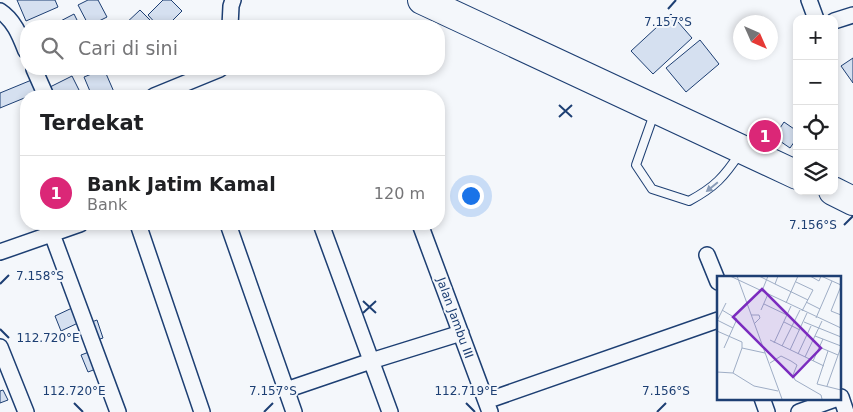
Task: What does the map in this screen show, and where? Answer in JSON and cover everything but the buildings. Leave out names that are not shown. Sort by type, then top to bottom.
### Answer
[{"type":"highway","points":[[422,0],[793,172]]},
{"type":"highway","points":[[838,194],[853,201]]},
{"type":"street","points":[[230,20],[233,0]]},
{"type":"street","points":[[809,0],[815,15]]},
{"type":"street","points":[[0,11],[8,16],[20,37]]},
{"type":"street","points":[[838,20],[853,14]]},
{"type":"street","points":[[37,75],[43,90]]},
{"type":"street","points":[[169,90],[205,75]]},
{"type":"street","points":[[0,252],[63,230]]},
{"type":"street","points":[[140,230],[202,412]]},
{"type":"street","points":[[230,230],[294,412]]},
{"type":"street","points":[[323,230],[390,412]]},
{"type":"street","name":"Jalan Jambu III","points":[[422,230],[488,406]]},
{"type":"street","points":[[52,234],[118,412]]},
{"type":"street","points":[[707,255],[717,280]]},
{"type":"street","points":[[488,406],[717,320]]},
{"type":"street","points":[[286,390],[461,333]]},
{"type":"street","points":[[0,347],[21,410]]},
{"type":"street","points":[[843,396],[846,412]]},
{"type":"street","points":[[799,412],[832,400]]},
{"type":"lane","points":[[656,108],[636,165],[652,189],[689,202],[708,191],[724,177],[743,150]]},
{"type":"place","name":"Bank Jatim Kamal","points":[[765,136]]}]
